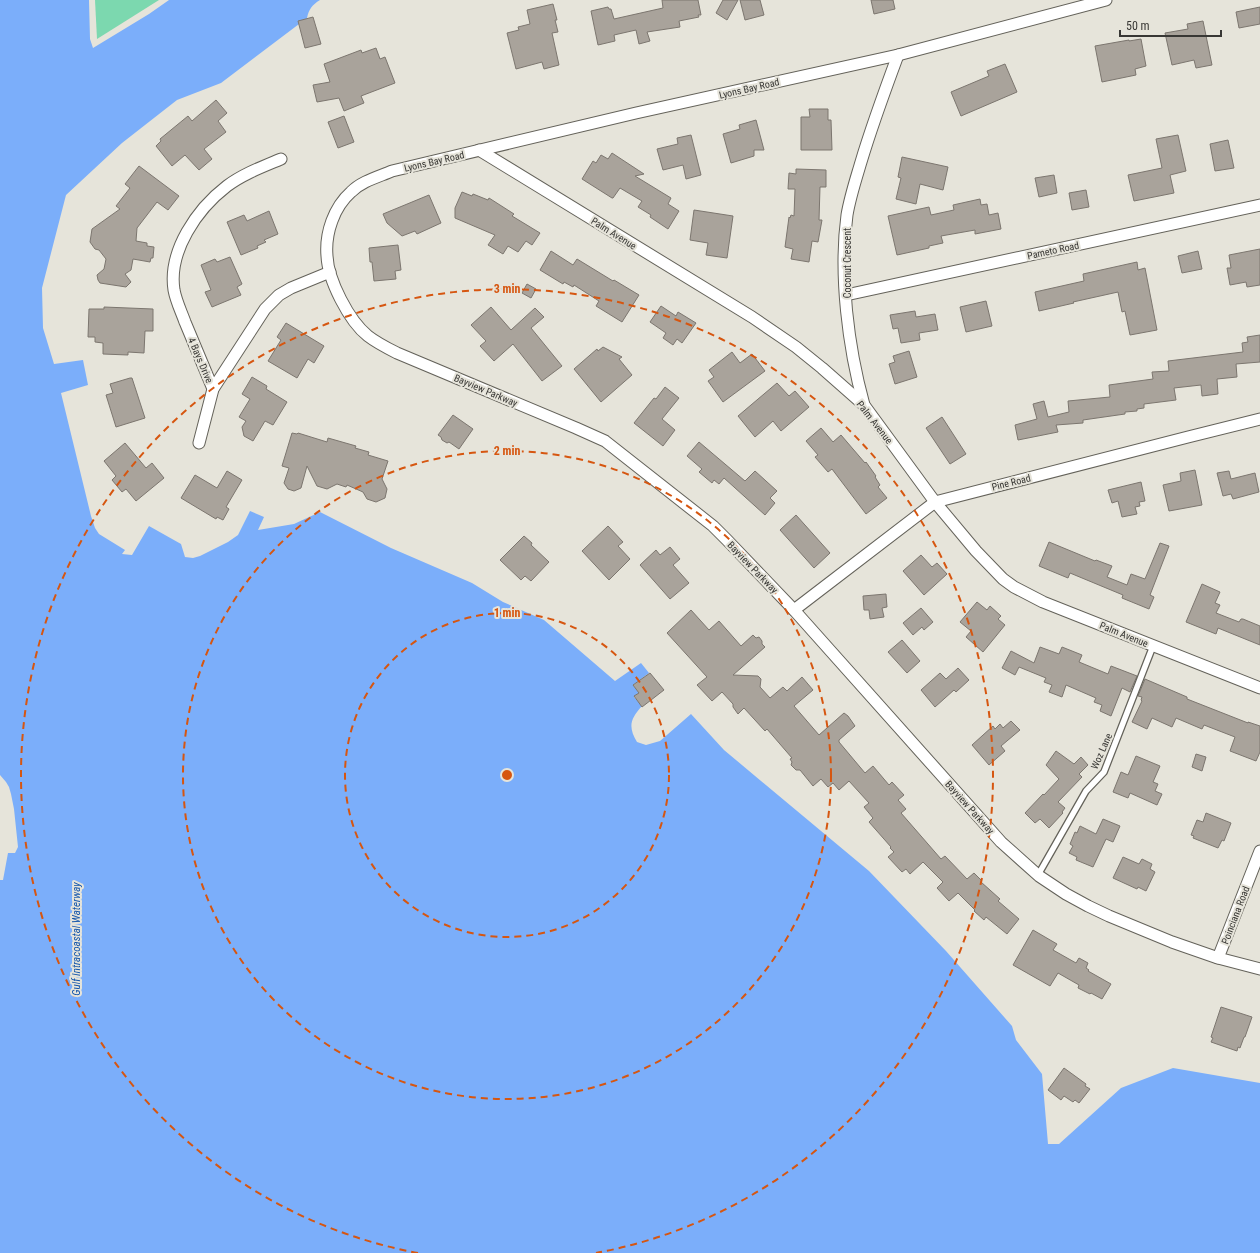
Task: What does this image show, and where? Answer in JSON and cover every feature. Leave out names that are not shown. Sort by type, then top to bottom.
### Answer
[{"type":"street","name":"Lyons Bay Road","points":[[392,170],[636,113],[898,55],[1106,0]]},
{"type":"street","name":"Coconut Crescent","points":[[864,405],[853,356],[846,295],[845,239],[851,194],[873,122],[898,55]]},
{"type":"street","name":"Palm Avenue","points":[[479,150],[752,317],[806,356],[864,405],[935,502],[976,551],[1003,579],[1014,588],[1043,602],[1260,688]]},
{"type":"street","name":"4 Bays Drive","points":[[213,389],[177,302],[173,278],[178,251],[182,241],[202,210],[227,186],[241,177],[281,159]]},
{"type":"street","name":"Bayview Parkway","points":[[392,170],[362,183],[351,192],[342,202],[331,224],[328,239],[327,256],[330,272],[345,307],[367,336],[397,353],[576,428],[605,442],[713,526],[794,610],[1001,842],[1038,875],[1066,894],[1109,916],[1172,942],[1218,958],[1260,969]]},
{"type":"street","name":"Pameto Road","points":[[846,295],[1260,205]]},
{"type":"street","name":"4 Bays Drive","points":[[213,389],[270,304],[279,294],[330,272]]},
{"type":"street","points":[[199,444],[213,389]]},
{"type":"street","name":"Pine Road","points":[[794,610],[935,502],[1188,436],[1260,419]]},
{"type":"street","name":"Poinciana Road","points":[[1218,958],[1260,851]]},
{"type":"lane","name":"Woz Lane","points":[[1038,875],[1086,792],[1104,772],[1153,646]]},
{"type":"green space","points":[[95,0],[159,0],[97,39]]},
{"type":"water","name":"Gulf Intracoastal Waterway","points":[[0,0],[89,0],[90,39],[93,48],[169,0],[320,0],[311,8],[307,18],[221,83],[177,100],[122,143],[66,195],[42,288],[43,328],[54,364],[83,360],[88,385],[61,393],[91,516],[95,528],[99,534],[125,550],[122,554],[132,555],[149,526],[181,544],[185,557],[193,558],[228,542],[238,535],[250,511],[264,517],[258,530],[294,524],[320,512],[391,548],[472,583],[503,602],[544,620],[615,681],[641,663],[649,673],[633,685],[639,693],[634,697],[642,706],[635,715],[631,727],[637,742],[646,745],[660,741],[691,714],[724,750],[869,871],[946,951],[1012,1026],[1016,1040],[1042,1074],[1048,1144],[1059,1144],[1121,1088],[1173,1068],[1260,1083],[1260,1253],[0,1253],[0,880],[3,880],[8,853],[15,853],[18,847],[11,794],[9,787],[0,775]]},
{"type":"building","points":[[662,0],[698,0],[701,15],[698,15],[699,17],[679,21],[680,27],[647,32],[650,41],[639,44],[636,30],[614,35],[615,41],[598,45],[591,11],[608,7],[611,9],[614,19],[663,8]]},
{"type":"building","points":[[723,0],[738,0],[727,20],[716,13]]},
{"type":"building","points":[[740,0],[760,0],[764,15],[745,20]]},
{"type":"building","points":[[871,0],[893,0],[895,9],[874,14]]},
{"type":"building","points":[[553,4],[558,32],[552,33],[559,65],[544,69],[542,62],[516,69],[507,33],[519,30],[518,27],[530,24],[527,10]]},
{"type":"building","points":[[1260,7],[1260,24],[1239,28],[1236,12]]},
{"type":"building","points":[[313,17],[321,44],[305,48],[298,21]]},
{"type":"building","points":[[1203,21],[1212,65],[1196,68],[1194,60],[1172,65],[1165,33],[1188,29],[1187,24]]},
{"type":"building","points":[[1141,39],[1146,66],[1135,69],[1136,75],[1102,82],[1095,46]]},
{"type":"building","points":[[376,48],[380,59],[385,57],[395,83],[361,96],[364,103],[344,111],[339,98],[317,102],[313,85],[330,82],[324,64],[361,50],[362,53]]},
{"type":"building","points":[[1005,64],[1017,92],[961,116],[951,92],[989,76],[987,71]]},
{"type":"building","points":[[216,100],[227,113],[218,121],[226,132],[204,149],[212,159],[199,170],[185,155],[172,166],[156,146],[161,141],[160,139],[188,116],[192,121]]},
{"type":"building","points":[[809,109],[828,109],[828,120],[831,120],[832,150],[801,150],[801,117],[810,117]]},
{"type":"building","points":[[344,116],[354,142],[338,148],[328,122]]},
{"type":"building","points":[[756,120],[764,150],[754,150],[754,156],[731,163],[723,134],[740,129],[739,125]]},
{"type":"building","points":[[691,135],[701,175],[686,179],[683,165],[663,170],[657,149],[678,144],[677,138]]},
{"type":"building","points":[[1178,135],[1186,171],[1170,175],[1174,193],[1134,201],[1128,175],[1162,168],[1156,139]]},
{"type":"building","points":[[1228,140],[1234,168],[1215,171],[1210,144]]},
{"type":"building","points":[[612,153],[644,174],[635,176],[671,198],[668,204],[679,211],[668,229],[650,217],[651,215],[638,207],[642,201],[620,188],[612,198],[582,179],[593,161],[596,163],[601,155],[608,159]]},
{"type":"building","points":[[902,157],[948,167],[943,190],[920,184],[916,204],[896,199],[901,178],[898,177]]},
{"type":"building","points":[[139,166],[179,196],[168,210],[157,202],[137,228],[136,241],[147,243],[147,246],[154,247],[153,258],[151,258],[150,262],[133,259],[131,270],[125,274],[131,282],[126,287],[100,283],[97,275],[104,269],[106,259],[90,242],[92,229],[120,209],[116,206],[130,188],[125,184]]},
{"type":"building","points":[[796,169],[826,170],[826,187],[820,187],[819,220],[822,220],[818,242],[812,241],[809,262],[791,259],[793,249],[785,247],[789,217],[790,218],[791,215],[794,216],[795,189],[788,189],[789,173],[796,174]]},
{"type":"building","points":[[1054,175],[1057,193],[1039,197],[1035,178]]},
{"type":"building","points":[[1086,190],[1089,207],[1072,210],[1069,193]]},
{"type":"building","points":[[462,192],[472,196],[473,194],[488,200],[489,198],[514,214],[512,216],[540,233],[532,245],[526,241],[518,252],[508,246],[503,254],[488,245],[495,235],[455,218],[455,208]]},
{"type":"building","points":[[429,195],[441,223],[417,234],[415,231],[402,236],[387,223],[383,214]]},
{"type":"building","points":[[980,199],[981,205],[987,204],[989,215],[998,213],[1001,229],[975,234],[975,230],[941,236],[943,243],[929,246],[929,248],[897,255],[888,216],[929,207],[931,215],[954,210],[953,205]]},
{"type":"building","points":[[694,210],[733,216],[727,258],[706,255],[708,243],[690,240]]},
{"type":"building","points":[[269,211],[278,234],[264,240],[266,242],[257,246],[258,248],[241,255],[227,222],[244,215],[247,221]]},
{"type":"building","points":[[398,245],[401,270],[395,271],[396,279],[374,281],[369,248]]},
{"type":"building","points":[[1260,249],[1260,285],[1247,287],[1246,282],[1230,285],[1227,268],[1231,268],[1229,255]]},
{"type":"building","points":[[551,251],[573,265],[577,259],[639,295],[622,322],[596,306],[599,301],[574,285],[573,287],[564,282],[563,284],[540,270]]},
{"type":"building","points":[[1198,251],[1202,269],[1182,273],[1178,256]]},
{"type":"building","points":[[230,257],[242,284],[237,287],[241,295],[212,307],[205,292],[211,290],[201,265],[215,259],[217,262]]},
{"type":"building","points":[[1137,262],[1138,270],[1145,268],[1157,330],[1130,335],[1125,311],[1122,312],[1118,292],[1039,311],[1035,292],[1084,281],[1083,274]]},
{"type":"building","points":[[527,284],[536,289],[531,298],[522,293]]},
{"type":"building","points":[[986,301],[992,326],[966,332],[960,307]]},
{"type":"building","points":[[661,306],[676,316],[678,312],[696,323],[682,343],[677,339],[673,345],[663,338],[666,333],[650,322]]},
{"type":"building","points":[[104,307],[153,309],[153,331],[145,331],[144,353],[128,352],[128,355],[103,354],[103,343],[95,342],[95,337],[88,337],[89,309],[104,309]]},
{"type":"building","points":[[491,307],[511,330],[535,308],[544,317],[531,328],[562,366],[542,381],[513,344],[494,361],[480,346],[486,341],[471,325]]},
{"type":"building","points":[[915,311],[916,317],[935,314],[938,330],[919,333],[920,340],[901,343],[898,328],[893,329],[890,315]]},
{"type":"building","points":[[286,323],[324,346],[314,363],[308,359],[297,378],[268,361],[281,340],[277,337]]},
{"type":"building","points":[[1260,335],[1260,362],[1236,364],[1237,377],[1217,379],[1218,394],[1202,396],[1201,385],[1174,388],[1176,400],[1144,404],[1144,408],[1137,409],[1137,411],[1083,420],[1083,423],[1056,425],[1058,432],[1018,440],[1015,425],[1037,419],[1033,404],[1044,401],[1048,417],[1069,412],[1068,401],[1110,397],[1109,385],[1153,379],[1152,372],[1169,371],[1168,361],[1243,352],[1242,343],[1248,342],[1247,337]]},
{"type":"building","points":[[603,347],[622,357],[619,359],[632,375],[601,402],[574,369],[597,349],[598,351]]},
{"type":"building","points":[[909,351],[917,377],[895,384],[889,364],[895,362],[893,356]]},
{"type":"building","points":[[732,352],[740,363],[752,354],[765,371],[723,402],[708,381],[714,377],[709,370]]},
{"type":"building","points":[[252,377],[267,386],[266,389],[287,402],[273,425],[265,421],[253,441],[244,436],[242,427],[246,421],[239,417],[250,399],[242,394]]},
{"type":"building","points":[[132,378],[145,418],[116,427],[106,395],[113,393],[110,384]]},
{"type":"building","points":[[777,383],[789,396],[795,391],[809,407],[781,431],[773,421],[755,437],[738,416]]},
{"type":"building","points":[[665,387],[679,398],[662,419],[675,430],[663,446],[634,423]]},
{"type":"building","points":[[453,415],[473,429],[459,449],[449,442],[447,443],[442,440],[438,435]]},
{"type":"building","points":[[942,417],[966,454],[950,464],[926,428]]},
{"type":"building","points":[[821,428],[833,442],[841,435],[865,463],[866,462],[876,476],[875,477],[880,485],[878,487],[887,498],[866,514],[832,469],[828,472],[815,457],[818,455],[806,441]]},
{"type":"building","points":[[292,433],[298,433],[327,442],[328,438],[356,446],[355,448],[369,452],[368,455],[388,461],[382,479],[387,489],[385,498],[376,502],[367,499],[363,492],[347,485],[346,487],[337,484],[327,489],[317,486],[307,466],[301,488],[294,491],[288,489],[284,483],[289,468],[282,466]]},
{"type":"building","points":[[699,442],[745,481],[755,471],[777,491],[770,498],[775,503],[765,515],[724,478],[719,484],[714,480],[712,483],[699,472],[702,469],[687,456]]},
{"type":"building","points":[[125,443],[146,468],[152,463],[164,478],[136,501],[126,489],[122,492],[112,480],[116,476],[104,461]]},
{"type":"building","points":[[1195,470],[1202,505],[1169,511],[1163,485],[1181,481],[1180,473]]},
{"type":"building","points":[[227,471],[242,480],[226,507],[229,509],[223,520],[217,517],[216,519],[181,498],[195,475],[217,488]]},
{"type":"building","points":[[1229,471],[1231,479],[1255,473],[1259,492],[1233,499],[1231,494],[1223,496],[1217,473]]},
{"type":"building","points":[[1141,482],[1145,501],[1139,502],[1140,506],[1135,507],[1137,514],[1122,517],[1118,501],[1112,503],[1108,490]]},
{"type":"building","points":[[796,515],[830,553],[814,568],[780,530]]},
{"type":"building","points":[[608,526],[623,542],[618,546],[630,559],[609,580],[582,551]]},
{"type":"building","points":[[524,536],[549,562],[531,581],[525,576],[521,580],[500,560]]},
{"type":"building","points":[[1049,542],[1095,561],[1096,560],[1112,566],[1107,577],[1127,585],[1131,574],[1145,579],[1160,543],[1169,546],[1150,595],[1154,597],[1149,609],[1122,598],[1123,595],[1070,573],[1068,578],[1039,566]]},
{"type":"building","points":[[670,547],[680,559],[673,565],[689,583],[670,599],[640,565],[656,550],[660,555]]},
{"type":"building","points":[[921,555],[932,567],[937,563],[947,574],[924,595],[903,571]]},
{"type":"building","points":[[1202,584],[1220,592],[1215,603],[1220,605],[1216,613],[1239,622],[1243,619],[1260,626],[1260,645],[1218,628],[1216,634],[1186,622]]},
{"type":"building","points":[[886,594],[887,607],[882,608],[884,617],[870,619],[869,610],[864,610],[863,596]]},
{"type":"building","points":[[977,602],[987,610],[990,606],[1001,616],[998,619],[1005,625],[983,652],[966,637],[971,631],[960,622]]},
{"type":"building","points":[[921,608],[933,622],[924,630],[922,627],[913,635],[903,623]]},
{"type":"building","points":[[691,610],[709,630],[719,621],[741,646],[753,635],[756,638],[759,637],[765,647],[733,675],[758,676],[761,679],[760,687],[770,698],[783,687],[787,691],[802,677],[813,690],[794,706],[819,735],[844,713],[848,716],[855,726],[839,740],[839,742],[865,773],[873,766],[889,785],[892,782],[904,795],[898,800],[906,809],[901,813],[941,859],[945,856],[967,879],[974,873],[982,881],[981,882],[1000,899],[998,901],[1019,919],[1007,934],[986,917],[984,920],[958,893],[949,901],[937,888],[943,882],[923,862],[910,874],[906,869],[902,872],[888,857],[894,852],[890,848],[891,847],[869,822],[873,818],[864,807],[869,803],[849,781],[839,790],[833,783],[828,787],[821,779],[813,786],[800,770],[796,770],[791,765],[792,762],[790,759],[792,758],[767,729],[765,731],[744,708],[738,714],[733,707],[733,704],[722,692],[712,701],[697,685],[707,677],[667,633]]},
{"type":"building","points":[[902,640],[920,661],[907,673],[888,652]]},
{"type":"building","points":[[1040,647],[1059,654],[1062,647],[1082,655],[1079,662],[1108,674],[1111,666],[1137,676],[1130,692],[1122,688],[1111,716],[1100,711],[1102,705],[1094,702],[1096,698],[1066,685],[1062,697],[1049,692],[1052,685],[1044,682],[1046,678],[1019,667],[1015,675],[1002,668],[1011,651],[1034,663]]},
{"type":"building","points":[[958,668],[969,680],[956,692],[954,690],[935,707],[921,690],[940,673],[946,679]]},
{"type":"building","points":[[650,673],[664,690],[642,707],[634,696],[639,693],[633,685]]},
{"type":"building","points":[[1145,679],[1187,697],[1187,699],[1248,723],[1260,726],[1260,752],[1256,761],[1230,751],[1235,737],[1204,725],[1202,729],[1176,718],[1172,727],[1152,718],[1147,729],[1132,722],[1142,701],[1142,697],[1138,696]]},
{"type":"building","points":[[1011,721],[1020,730],[1001,746],[1005,751],[989,765],[972,745],[993,726],[995,729],[1000,724],[1003,728]]},
{"type":"building","points":[[1056,751],[1074,764],[1081,757],[1088,765],[1079,774],[1082,777],[1058,802],[1065,808],[1062,812],[1063,813],[1049,828],[1040,819],[1035,823],[1025,813],[1059,779],[1046,765]]},
{"type":"building","points":[[1196,754],[1206,757],[1202,771],[1192,767]]},
{"type":"building","points":[[1136,756],[1160,766],[1153,782],[1158,784],[1155,791],[1162,794],[1157,805],[1130,793],[1128,798],[1113,792],[1121,772],[1128,775]]},
{"type":"building","points":[[1206,813],[1231,823],[1224,841],[1222,840],[1218,848],[1193,838],[1194,836],[1191,835],[1197,820],[1203,822]]},
{"type":"building","points":[[1103,819],[1120,826],[1113,842],[1106,839],[1093,867],[1076,860],[1077,857],[1069,853],[1073,846],[1070,844],[1075,832],[1077,833],[1080,826],[1096,834]]},
{"type":"building","points":[[1123,857],[1139,864],[1142,859],[1152,864],[1150,869],[1155,872],[1146,891],[1138,887],[1137,889],[1113,878]]},
{"type":"building","points":[[1033,930],[1057,944],[1053,950],[1076,963],[1079,958],[1088,963],[1086,968],[1089,970],[1088,971],[1111,984],[1102,999],[1078,988],[1079,985],[1058,973],[1050,986],[1013,965]]},
{"type":"building","points":[[1221,1007],[1252,1017],[1245,1037],[1237,1051],[1211,1042],[1213,1038],[1211,1037]]},
{"type":"building","points":[[1064,1068],[1086,1084],[1085,1086],[1090,1089],[1079,1103],[1075,1100],[1073,1102],[1064,1096],[1061,1100],[1048,1090]]}]
